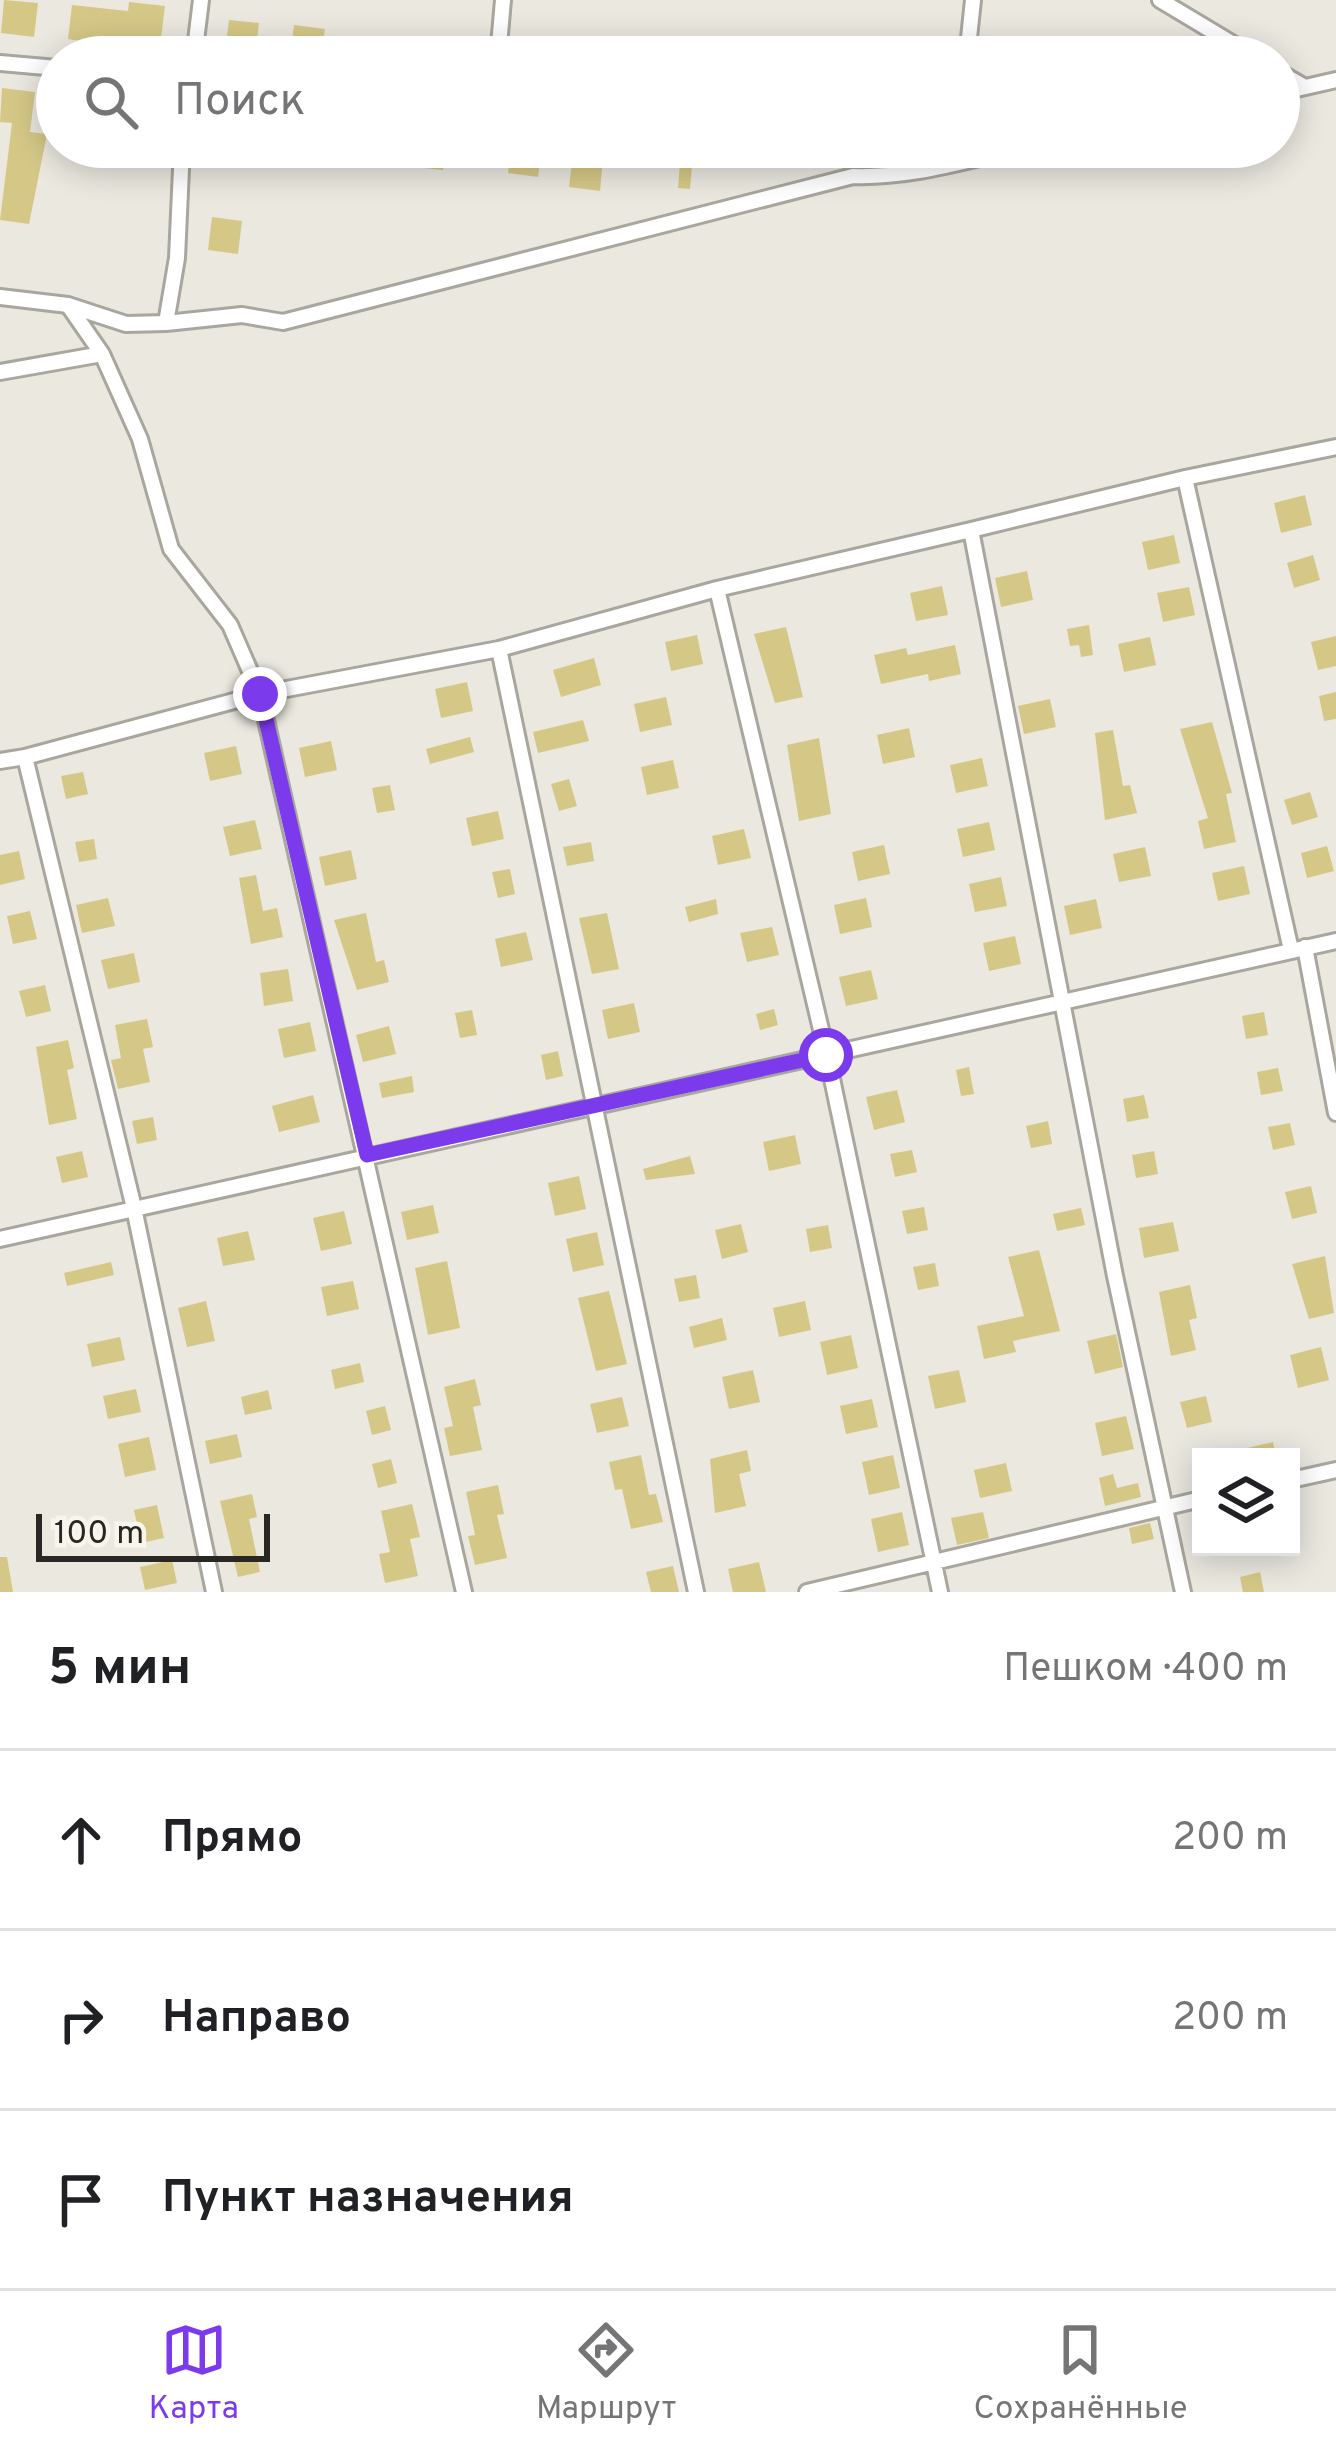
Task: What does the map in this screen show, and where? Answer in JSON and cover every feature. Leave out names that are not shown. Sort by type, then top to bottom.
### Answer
[{"type":"street","points":[[197,36],[201,0]]},
{"type":"street","points":[[500,36],[503,0]]},
{"type":"street","points":[[969,36],[973,0]]},
{"type":"street","points":[[1160,0],[1220,36]]},
{"type":"street","points":[[0,63],[36,66]]},
{"type":"street","points":[[1300,88],[1336,80]]},
{"type":"street","points":[[1300,84],[1305,87]]},
{"type":"street","points":[[166,322],[173,299],[181,168]]},
{"type":"street","points":[[0,297],[68,305],[127,325],[242,315],[284,322],[853,176],[907,178],[931,168]]},
{"type":"street","points":[[68,305],[102,354],[140,439],[171,549],[230,625],[260,694],[464,1592]]},
{"type":"street","points":[[0,371],[102,354]]},
{"type":"street","points":[[0,761],[260,694],[499,649],[717,590],[1185,478],[1336,447]]},
{"type":"street","points":[[1185,478],[1336,1113]]},
{"type":"street","points":[[971,530],[1061,1004],[1183,1592]]},
{"type":"street","points":[[717,590],[826,1055],[940,1592]]},
{"type":"street","points":[[499,649],[696,1592]]},
{"type":"street","points":[[25,757],[134,1208],[214,1592]]},
{"type":"street","points":[[0,1239],[1336,940]]},
{"type":"street","points":[[1300,1478],[1336,1471]]},
{"type":"street","points":[[807,1592],[1192,1501]]},
{"type":"building","points":[[4,0],[38,3],[34,37],[1,33]]},
{"type":"building","points":[[129,2],[165,6],[161,36],[68,36],[72,5],[128,11]]},
{"type":"building","points":[[229,20],[259,23],[257,36],[227,36]]},
{"type":"building","points":[[294,25],[325,29],[324,36],[293,36]]},
{"type":"building","points":[[2,88],[35,92],[30,132],[36,133],[36,168],[40,168],[29,224],[0,220],[12,123],[0,122]]},
{"type":"building","points":[[509,168],[539,168],[538,177],[508,173]]},
{"type":"building","points":[[571,168],[602,168],[600,191],[569,187]]},
{"type":"building","points":[[680,168],[692,168],[690,189],[678,188]]},
{"type":"building","points":[[212,217],[242,221],[238,254],[208,250]]},
{"type":"building","points":[[1305,495],[1312,525],[1281,533],[1274,503]]},
{"type":"building","points":[[1174,535],[1180,563],[1148,570],[1142,542]]},
{"type":"building","points":[[1313,555],[1320,580],[1294,588],[1287,563]]},
{"type":"building","points":[[1027,571],[1033,600],[1001,607],[995,578]]},
{"type":"building","points":[[942,586],[948,615],[916,621],[910,593]]},
{"type":"building","points":[[1189,587],[1195,615],[1163,622],[1157,593]]},
{"type":"building","points":[[1089,625],[1093,655],[1081,657],[1079,645],[1070,646],[1067,629]]},
{"type":"building","points":[[786,627],[803,697],[775,703],[754,634]]},
{"type":"building","points":[[697,635],[703,664],[671,671],[665,642]]},
{"type":"building","points":[[1336,636],[1336,666],[1318,670],[1311,642]]},
{"type":"building","points":[[1150,637],[1156,665],[1124,672],[1118,644]]},
{"type":"building","points":[[955,645],[961,674],[929,681],[928,674],[881,684],[874,655],[906,648],[908,655]]},
{"type":"building","points":[[594,658],[601,685],[561,697],[553,670]]},
{"type":"building","points":[[467,682],[473,711],[441,718],[435,689]]},
{"type":"building","points":[[1336,692],[1336,719],[1324,721],[1319,696]]},
{"type":"building","points":[[666,697],[672,725],[640,732],[634,704]]},
{"type":"building","points":[[1050,699],[1056,727],[1024,734],[1018,706]]},
{"type":"building","points":[[583,720],[589,741],[538,753],[533,732]]},
{"type":"building","points":[[1212,722],[1232,793],[1226,794],[1236,842],[1204,849],[1198,821],[1208,818],[1180,729]]},
{"type":"building","points":[[909,728],[915,757],[883,764],[877,735]]},
{"type":"building","points":[[1113,730],[1123,786],[1130,785],[1137,813],[1105,820],[1095,733]]},
{"type":"building","points":[[470,737],[474,752],[430,764],[426,749]]},
{"type":"building","points":[[819,738],[831,814],[799,821],[787,745]]},
{"type":"building","points":[[331,741],[337,770],[305,777],[299,748]]},
{"type":"building","points":[[236,746],[242,774],[210,781],[204,753]]},
{"type":"building","points":[[982,758],[988,786],[956,793],[950,765]]},
{"type":"building","points":[[673,760],[679,788],[647,795],[641,767]]},
{"type":"building","points":[[83,772],[88,794],[66,799],[61,776]]},
{"type":"building","points":[[569,779],[577,806],[559,811],[551,784]]},
{"type":"building","points":[[390,785],[395,810],[377,813],[372,788]]},
{"type":"building","points":[[1310,792],[1318,817],[1292,825],[1284,800]]},
{"type":"building","points":[[498,811],[504,839],[472,846],[466,818]]},
{"type":"building","points":[[255,820],[262,849],[230,856],[223,827]]},
{"type":"building","points":[[989,822],[995,850],[963,857],[957,829]]},
{"type":"building","points":[[744,829],[751,858],[718,865],[712,836]]},
{"type":"building","points":[[94,839],[97,859],[79,862],[75,842]]},
{"type":"building","points":[[591,842],[594,861],[567,866],[563,847]]},
{"type":"building","points":[[884,845],[890,874],[858,881],[852,852]]},
{"type":"building","points":[[1327,846],[1334,871],[1307,878],[1301,853]]},
{"type":"building","points":[[1145,847],[1151,876],[1119,882],[1113,854]]},
{"type":"building","points":[[351,850],[357,879],[325,886],[319,857]]},
{"type":"building","points":[[19,851],[25,879],[0,885],[0,855]]},
{"type":"building","points":[[1244,866],[1250,894],[1218,901],[1212,873]]},
{"type":"building","points":[[510,869],[515,894],[498,898],[492,872]]},
{"type":"building","points":[[256,875],[263,911],[277,908],[283,937],[251,944],[239,878]]},
{"type":"building","points":[[1001,877],[1007,906],[975,912],[969,884]]},
{"type":"building","points":[[108,898],[115,926],[82,933],[76,905]]},
{"type":"building","points":[[866,898],[872,927],[840,934],[834,905]]},
{"type":"building","points":[[716,899],[718,914],[689,922],[685,907]]},
{"type":"building","points":[[1096,899],[1102,928],[1070,935],[1064,906]]},
{"type":"building","points":[[30,911],[37,939],[13,944],[7,916]]},
{"type":"building","points":[[366,913],[376,962],[384,960],[389,982],[357,990],[334,920]]},
{"type":"building","points":[[607,913],[619,969],[592,974],[579,918]]},
{"type":"building","points":[[772,927],[779,955],[747,962],[740,933]]},
{"type":"building","points":[[526,932],[533,960],[501,967],[495,939]]},
{"type":"building","points":[[1015,936],[1021,964],[989,971],[983,943]]},
{"type":"building","points":[[134,953],[140,982],[108,989],[101,960]]},
{"type":"building","points":[[288,969],[293,1001],[264,1006],[260,973]]},
{"type":"building","points":[[871,970],[878,999],[846,1006],[839,977]]},
{"type":"building","points":[[45,985],[51,1011],[26,1017],[19,991]]},
{"type":"building","points":[[634,1003],[640,1032],[608,1039],[602,1010]]},
{"type":"building","points":[[774,1009],[778,1025],[760,1030],[756,1014]]},
{"type":"building","points":[[472,1010],[477,1035],[460,1038],[455,1013]]},
{"type":"building","points":[[1264,1012],[1268,1035],[1246,1039],[1242,1016]]},
{"type":"building","points":[[147,1019],[153,1047],[143,1049],[150,1082],[118,1089],[111,1060],[121,1058],[115,1025]]},
{"type":"building","points":[[310,1022],[316,1051],[284,1058],[278,1029]]},
{"type":"building","points":[[389,1026],[396,1054],[363,1062],[356,1035]]},
{"type":"building","points":[[68,1040],[74,1068],[67,1070],[77,1119],[49,1125],[36,1047]]},
{"type":"building","points":[[558,1051],[563,1076],[546,1080],[541,1055]]},
{"type":"building","points":[[969,1067],[974,1094],[961,1096],[956,1070]]},
{"type":"building","points":[[1278,1068],[1283,1091],[1261,1095],[1257,1072]]},
{"type":"building","points":[[412,1076],[414,1092],[382,1098],[379,1083]]},
{"type":"building","points":[[897,1090],[905,1122],[874,1130],[866,1097]]},
{"type":"building","points":[[313,1095],[320,1122],[279,1132],[272,1106]]},
{"type":"building","points":[[1144,1095],[1149,1118],[1127,1122],[1123,1099]]},
{"type":"building","points":[[153,1117],[157,1140],[137,1144],[132,1121]]},
{"type":"building","points":[[1048,1121],[1052,1144],[1031,1148],[1026,1126]]},
{"type":"building","points":[[1290,1123],[1295,1145],[1273,1150],[1268,1127]]},
{"type":"building","points":[[795,1135],[801,1164],[769,1171],[763,1142]]},
{"type":"building","points":[[912,1150],[917,1172],[895,1177],[890,1154]]},
{"type":"building","points":[[82,1151],[88,1177],[62,1183],[56,1157]]},
{"type":"building","points":[[1154,1151],[1158,1174],[1136,1178],[1132,1155]]},
{"type":"building","points":[[690,1156],[695,1174],[646,1180],[643,1169]]},
{"type":"building","points":[[579,1176],[586,1209],[555,1216],[548,1183]]},
{"type":"building","points":[[1311,1186],[1317,1213],[1292,1219],[1285,1192]]},
{"type":"building","points":[[433,1205],[439,1233],[407,1240],[401,1212]]},
{"type":"building","points":[[924,1207],[928,1230],[907,1234],[902,1211]]},
{"type":"building","points":[[1081,1208],[1085,1225],[1057,1231],[1053,1214]]},
{"type":"building","points":[[344,1211],[352,1244],[321,1251],[313,1218]]},
{"type":"building","points":[[1173,1222],[1179,1251],[1144,1258],[1139,1228]]},
{"type":"building","points":[[741,1224],[748,1252],[722,1259],[715,1230]]},
{"type":"building","points":[[828,1225],[832,1248],[810,1252],[806,1229]]},
{"type":"building","points":[[248,1231],[255,1260],[223,1266],[217,1238]]},
{"type":"building","points":[[597,1232],[604,1265],[573,1272],[566,1239]]},
{"type":"building","points":[[1039,1250],[1060,1331],[1013,1341],[1016,1352],[984,1359],[977,1326],[1024,1316],[1008,1257]]},
{"type":"building","points":[[1325,1256],[1334,1313],[1309,1319],[1292,1264]]},
{"type":"building","points":[[447,1261],[460,1328],[428,1335],[415,1268]]},
{"type":"building","points":[[111,1262],[114,1275],[67,1286],[64,1273]]},
{"type":"building","points":[[935,1263],[939,1286],[918,1290],[913,1267]]},
{"type":"building","points":[[696,1275],[700,1298],[679,1302],[674,1279]]},
{"type":"building","points":[[353,1281],[359,1309],[327,1316],[321,1287]]},
{"type":"building","points":[[1190,1285],[1197,1318],[1189,1320],[1196,1350],[1171,1356],[1159,1292]]},
{"type":"building","points":[[609,1291],[627,1364],[596,1371],[578,1298]]},
{"type":"building","points":[[206,1301],[215,1341],[187,1347],[178,1308]]},
{"type":"building","points":[[805,1301],[811,1330],[779,1337],[773,1308]]},
{"type":"building","points":[[722,1318],[727,1340],[694,1348],[689,1327]]},
{"type":"building","points":[[1116,1334],[1123,1367],[1095,1374],[1087,1341]]},
{"type":"building","points":[[851,1335],[858,1368],[827,1375],[820,1342]]},
{"type":"building","points":[[120,1337],[125,1360],[92,1367],[87,1344]]},
{"type":"building","points":[[1321,1347],[1329,1380],[1298,1388],[1290,1355]]},
{"type":"building","points":[[360,1363],[364,1382],[335,1389],[331,1370]]},
{"type":"building","points":[[753,1370],[760,1402],[729,1409],[722,1377]]},
{"type":"building","points":[[959,1370],[966,1402],[935,1409],[928,1376]]},
{"type":"building","points":[[475,1379],[481,1405],[473,1407],[482,1450],[450,1456],[444,1428],[453,1426],[444,1387]]},
{"type":"building","points":[[136,1389],[141,1412],[108,1419],[103,1396]]},
{"type":"building","points":[[268,1390],[272,1409],[245,1415],[241,1397]]},
{"type":"building","points":[[1206,1396],[1212,1422],[1187,1428],[1180,1402]]},
{"type":"building","points":[[622,1397],[629,1426],[597,1433],[590,1404]]},
{"type":"building","points":[[872,1399],[878,1427],[846,1434],[840,1406]]},
{"type":"building","points":[[385,1406],[391,1430],[372,1435],[366,1411]]},
{"type":"building","points":[[1126,1416],[1134,1449],[1102,1456],[1095,1423]]},
{"type":"building","points":[[237,1434],[242,1457],[210,1464],[205,1441]]},
{"type":"building","points":[[149,1437],[156,1470],[125,1477],[118,1444]]},
{"type":"building","points":[[747,1450],[751,1471],[739,1474],[746,1506],[715,1513],[710,1459]]},
{"type":"building","points":[[641,1455],[649,1495],[656,1494],[663,1522],[631,1529],[622,1489],[615,1490],[609,1462]]},
{"type":"building","points":[[893,1455],[900,1488],[869,1495],[862,1462]]},
{"type":"building","points":[[391,1459],[397,1483],[378,1488],[372,1464]]},
{"type":"building","points":[[1006,1463],[1012,1491],[980,1498],[974,1470]]},
{"type":"building","points":[[1113,1474],[1117,1488],[1138,1483],[1141,1497],[1105,1506],[1099,1478]]},
{"type":"building","points":[[498,1485],[504,1514],[497,1515],[507,1558],[475,1565],[468,1536],[475,1535],[466,1492]]},
{"type":"building","points":[[252,1494],[257,1517],[249,1519],[260,1572],[238,1577],[220,1501]]},
{"type":"building","points":[[412,1504],[420,1537],[410,1539],[418,1576],[385,1583],[379,1554],[390,1552],[381,1511]]},
{"type":"building","points":[[157,1505],[164,1538],[141,1543],[134,1510]]},
{"type":"building","points":[[902,1512],[909,1545],[878,1552],[871,1519]]},
{"type":"building","points":[[983,1512],[989,1538],[957,1545],[951,1518]]},
{"type":"building","points":[[1150,1523],[1154,1539],[1132,1544],[1129,1528]]},
{"type":"building","points":[[0,1557],[7,1557],[13,1592],[0,1592]]},
{"type":"building","points":[[172,1560],[177,1583],[145,1590],[140,1567]]},
{"type":"building","points":[[759,1562],[766,1592],[733,1592],[728,1569]]},
{"type":"building","points":[[673,1566],[679,1592],[651,1592],[646,1572]]},
{"type":"building","points":[[1260,1572],[1264,1592],[1243,1592],[1240,1577]]},
{"type":"route","points":[[260,694],[367,1155],[826,1055]]}]
